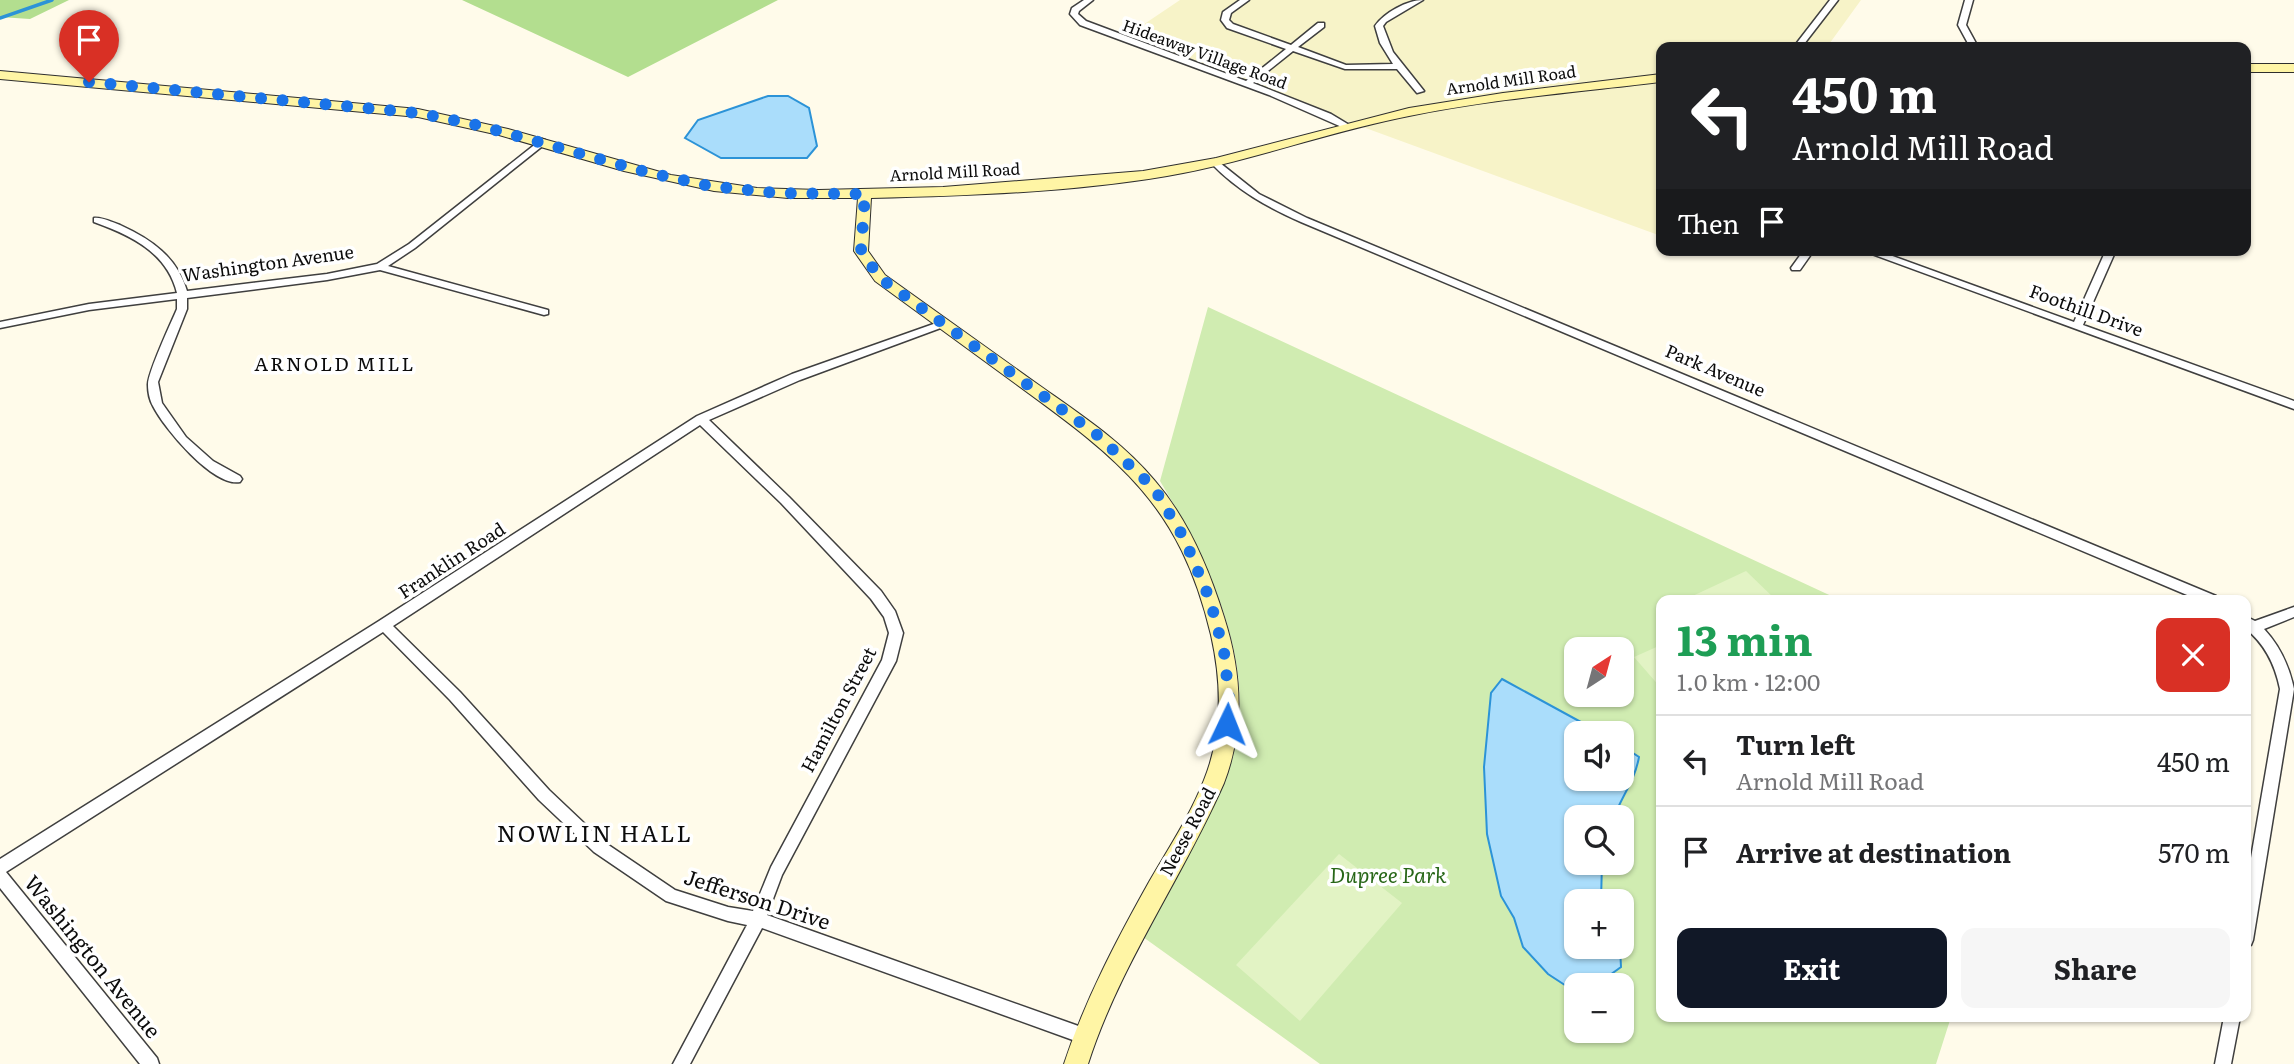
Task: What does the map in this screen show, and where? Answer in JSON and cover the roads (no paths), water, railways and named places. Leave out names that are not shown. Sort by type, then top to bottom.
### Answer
[{"type":"main road","points":[[2251,68],[2294,68]]},
{"type":"main road","name":"Arnold Mill Road","points":[[0,75],[373,107],[443,117],[650,173],[710,186],[776,193],[865,194],[1110,179],[1170,171],[1215,162],[1347,127],[1456,104],[1656,79]]},
{"type":"main road","name":"Neese Road","points":[[865,194],[861,251],[880,278],[1096,434],[1132,464],[1154,488],[1184,538],[1210,600],[1224,652],[1229,698],[1224,751],[1213,787],[1153,895],[1084,1036],[1076,1064]]},
{"type":"street","name":"Hideaway Village Road","points":[[1089,0],[1075,10],[1074,14],[1083,23],[1247,84],[1328,116],[1347,127]]},
{"type":"street","points":[[1245,0],[1227,12],[1225,20],[1230,26],[1345,67],[1400,66]]},
{"type":"street","points":[[1419,0],[1383,20],[1379,26],[1380,33],[1400,66],[1420,91]]},
{"type":"street","points":[[1802,42],[1834,0]]},
{"type":"street","points":[[1969,0],[1962,24],[1971,42]]},
{"type":"street","points":[[1247,84],[1321,25]]},
{"type":"street","name":"Washington Avenue","points":[[0,325],[77,309],[314,279],[380,267],[412,246],[542,142]]},
{"type":"street","name":"Park Avenue","points":[[1215,162],[1254,196],[1312,223],[2199,595]]},
{"type":"street","points":[[97,220],[142,242],[172,263],[182,295],[183,309],[153,382],[157,404],[182,440],[208,464],[236,479]]},
{"type":"street","points":[[1796,268],[1805,256]]},
{"type":"street","name":"Foothill Drive","points":[[1883,256],[2294,405]]},
{"type":"street","points":[[2077,326],[2107,256]]},
{"type":"street","points":[[380,267],[544,312]]},
{"type":"street","name":"Franklin Road","points":[[0,867],[384,625],[701,419],[738,400],[796,377],[942,324]]},
{"type":"street","name":"Hamilton Street","points":[[681,1064],[758,919],[776,872],[889,661],[896,633],[891,615],[876,595],[785,500],[701,419]]},
{"type":"street","points":[[2251,624],[2294,612]]},
{"type":"street","name":"Jefferson Drive","points":[[384,625],[455,696],[544,794],[599,848],[671,896],[728,914],[758,919],[1084,1036]]},
{"type":"street","points":[[2251,625],[2277,655],[2287,689],[2251,904]]},
{"type":"street","name":"Washington Avenue","points":[[0,876],[151,1064]]},
{"type":"street","points":[[2224,1064],[2231,1022]]},
{"type":"water","points":[[768,96],[788,96],[809,108],[817,146],[807,158],[721,158],[685,138],[698,120]]},
{"type":"water","points":[[1502,679],[1579,721],[1564,721],[1564,791],[1626,791],[1620,805],[1564,805],[1564,875],[1602,875],[1601,889],[1564,889],[1564,959],[1621,959],[1621,967],[1613,973],[1564,973],[1564,984],[1548,974],[1523,947],[1514,918],[1501,896],[1487,834],[1484,767],[1491,693]]},
{"type":"water","points":[[1634,754],[1639,757],[1634,773]]},
{"type":"waterway","points":[[0,18],[52,0]]},
{"type":"district","name":"ARNOLD MILL","points":[[335,364]]},
{"type":"district","name":"NOWLIN HALL","points":[[595,834]]},
{"type":"park label","name":"Dupree Park","points":[[1388,876]]}]
